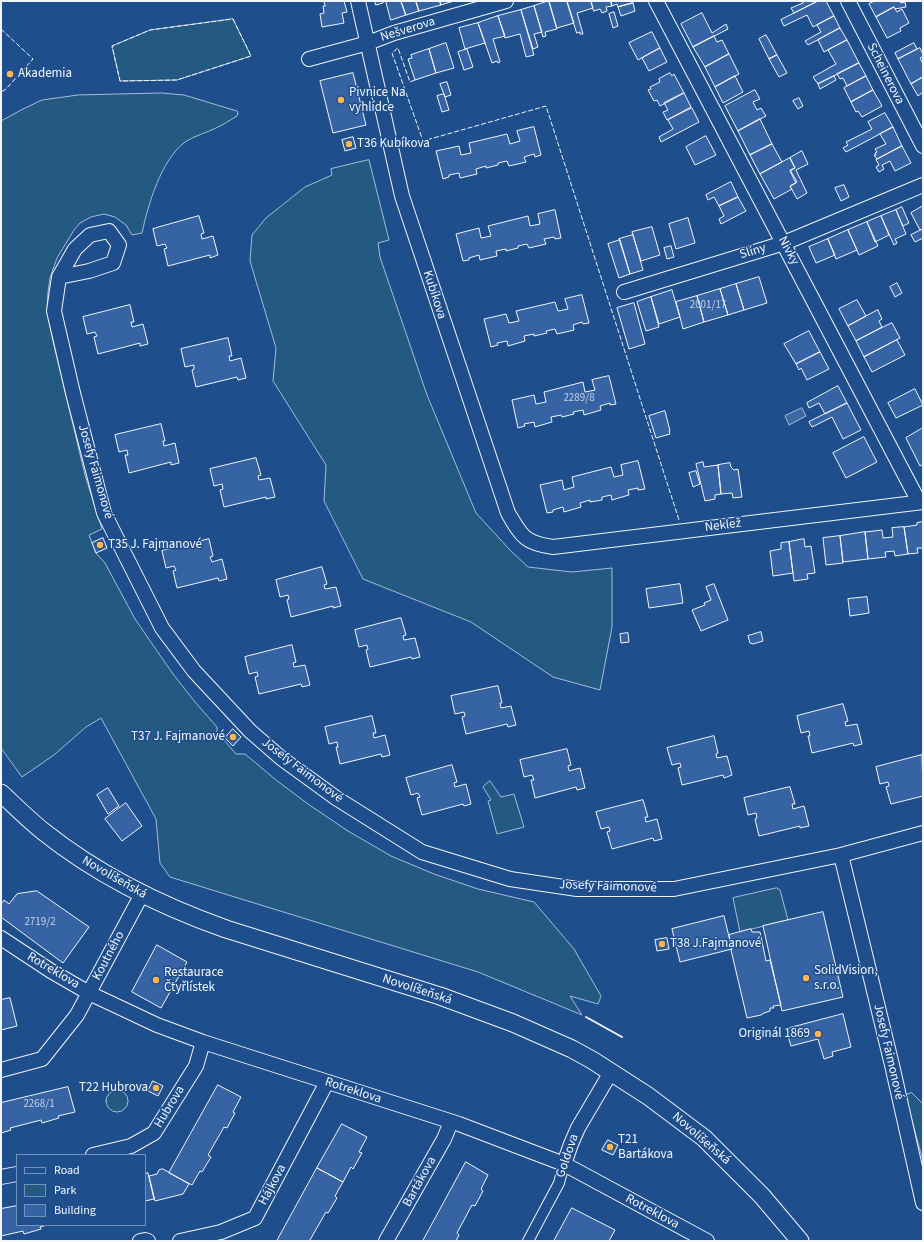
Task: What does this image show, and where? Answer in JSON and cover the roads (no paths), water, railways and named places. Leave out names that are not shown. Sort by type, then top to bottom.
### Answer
[{"type":"street","name":"Kubíkova","points":[[358,1],[402,196],[508,514],[525,538]]},
{"type":"street","name":"Nešverova","points":[[309,59],[368,43],[394,33],[506,1]]},
{"type":"street","name":"Nivky","points":[[656,1],[921,502]]},
{"type":"street","name":"Scheinerova","points":[[848,1],[923,146]]},
{"type":"street","name":"Slíny","points":[[624,292],[784,243],[923,185]]},
{"type":"street","name":"Josefy Faimonové","points":[[59,278],[54,311],[73,393],[104,513],[162,628],[194,671],[250,732],[281,758],[336,798],[422,852],[510,879],[577,889],[674,889],[841,855],[923,833]]},
{"type":"street","name":"Neklež","points":[[525,538],[537,545],[553,547],[921,502]]},
{"type":"street","name":"Novolíšeňská","points":[[1,793],[38,828],[61,845],[97,869],[142,894],[172,908],[218,927],[440,996],[514,1023],[572,1049],[648,1096],[704,1138],[762,1196],[800,1241]]},
{"type":"street","name":"Josefy Faimonové","points":[[841,855],[892,1065],[923,1203]]},
{"type":"street","name":"Koutného","points":[[1,1070],[42,1059],[77,1015],[142,894]]},
{"type":"street","name":"Rotreklova","points":[[3,943],[89,993],[157,1025],[203,1042],[451,1122],[564,1164],[707,1241]]},
{"type":"street","name":"Hubrova","points":[[97,1154],[130,1146],[154,1133],[196,1066],[203,1042]]},
{"type":"street","name":"Goldova","points":[[528,1241],[559,1183],[564,1164],[578,1128],[611,1072]]},
{"type":"street","name":"Hájkova","points":[[180,1241],[221,1232],[255,1218],[327,1082]]},
{"type":"street","name":"Bartákova","points":[[386,1241],[444,1139],[451,1122]]},
{"type":"street","points":[[1,1177],[16,1174]]},
{"type":"street","points":[[140,1241],[148,1241]]},
{"type":"place","name":"Akademia","points":[[10,74]]},
{"type":"place","name":"Pivnice Na vyhlídce","points":[[341,100]]},
{"type":"place","name":"T36 Kubíkova","points":[[349,144]]},
{"type":"place","name":"T35 J. Fajmanové","points":[[100,545]]},
{"type":"place","name":"T37 J. Fajmanové","points":[[233,737]]},
{"type":"place","name":"T38 J.Fajmanové","points":[[662,944]]},
{"type":"place","name":"SolidVision, s.r.o.","points":[[806,978]]},
{"type":"place","name":"Restaurace Čtyřlístek","points":[[156,980]]},
{"type":"place","name":"Originál 1869","points":[[818,1034]]},
{"type":"place","name":"T22 Hubrova","points":[[156,1088]]},
{"type":"place","name":"T21 Bartákova","points":[[610,1147]]}]
